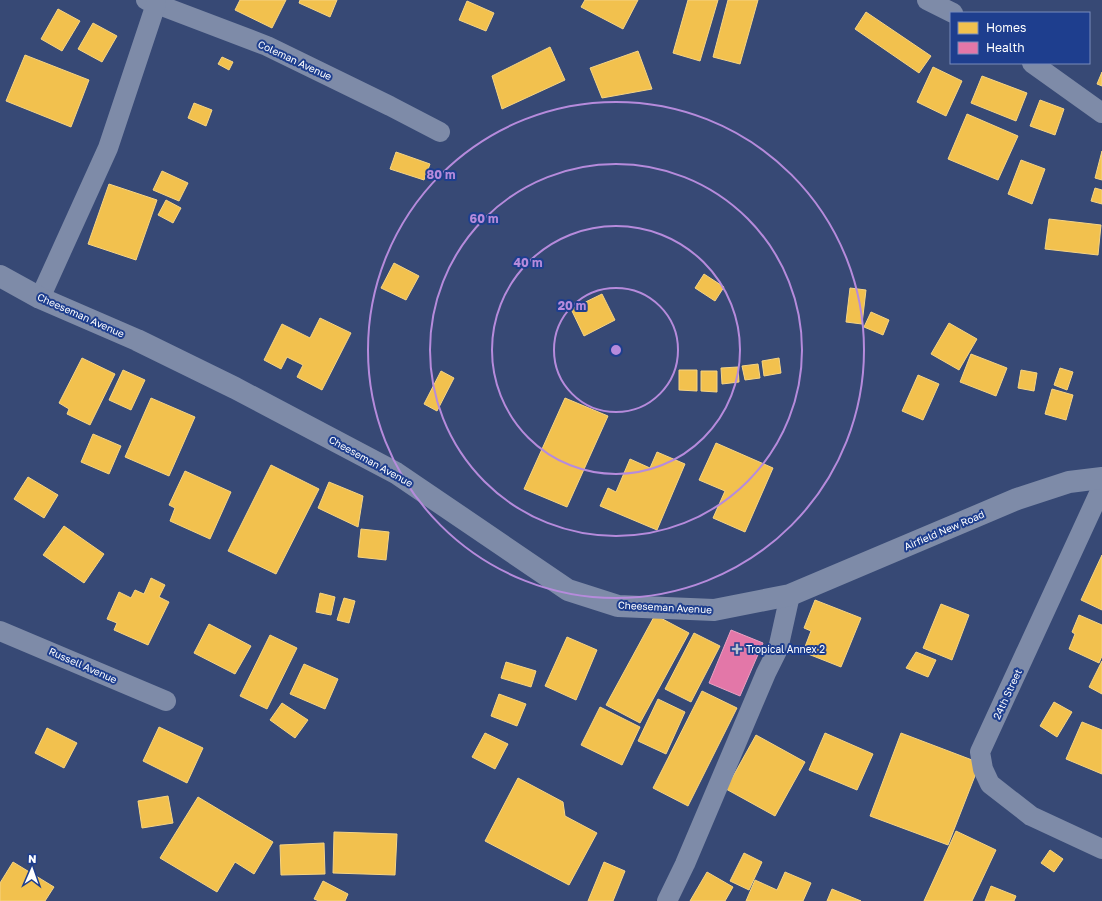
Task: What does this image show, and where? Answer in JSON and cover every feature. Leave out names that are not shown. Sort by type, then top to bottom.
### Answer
[{"type":"street","points":[[927,0],[951,12]]},
{"type":"street","points":[[40,298],[108,148],[151,2]]},
{"type":"street","name":"Coleman Avenue","points":[[151,2],[267,46],[440,132]]},
{"type":"street","points":[[1033,64],[1102,113]]},
{"type":"street","name":"Cheeseman Avenue","points":[[0,276],[40,298],[137,340],[228,384],[396,472],[568,590],[618,606],[714,610],[790,596]]},
{"type":"street","name":"Airfield New Road","points":[[790,596],[1017,499],[1069,482],[1102,478]]},
{"type":"street","name":"24th Street","points":[[1102,487],[980,752],[983,769],[990,784],[1012,802],[1031,816],[1102,849]]},
{"type":"street","points":[[667,901],[685,864],[766,673],[778,649],[790,596]]},
{"type":"street","name":"Russell Avenue","points":[[0,631],[166,701]]},
{"type":"building: Homes","points":[[240,0],[286,0],[272,28],[235,10]]},
{"type":"building: Homes","points":[[300,0],[337,0],[330,17],[299,3]]},
{"type":"building: Homes","points":[[585,0],[638,0],[623,29],[581,7]]},
{"type":"building: Homes","points":[[688,0],[718,0],[700,61],[673,53]]},
{"type":"building: Homes","points":[[728,0],[758,0],[740,64],[713,57]]},
{"type":"building: Homes","points":[[467,1],[494,13],[486,31],[459,20]]},
{"type":"building: Homes","points":[[58,9],[80,21],[62,51],[41,39]]},
{"type":"building: Homes","points":[[866,12],[931,56],[919,73],[855,29]]},
{"type":"building: Homes","points":[[93,23],[117,36],[102,62],[78,49]]},
{"type":"building: Homes","points":[[550,47],[565,80],[502,109],[492,76]]},
{"type":"building: Homes","points":[[638,51],[652,89],[602,98],[590,68]]},
{"type":"building: Homes","points":[[25,55],[89,80],[71,127],[6,101]]},
{"type":"building: Homes","points":[[222,57],[233,62],[229,70],[218,64]]},
{"type":"building: Homes","points":[[933,67],[962,81],[946,116],[917,102]]},
{"type":"building: Homes","points":[[1102,72],[1102,86],[1097,84]]},
{"type":"building: Homes","points":[[982,76],[1027,93],[1016,121],[971,103]]},
{"type":"building: Homes","points":[[1040,100],[1064,109],[1055,135],[1030,126]]},
{"type":"building: Homes","points":[[194,103],[212,110],[206,126],[188,118]]},
{"type":"building: Homes","points":[[967,114],[1018,136],[998,180],[948,159]]},
{"type":"building: Homes","points":[[1102,151],[1102,180],[1095,178]]},
{"type":"building: Homes","points":[[396,152],[430,164],[424,180],[390,169]]},
{"type":"building: Homes","points":[[1021,160],[1045,169],[1032,204],[1008,194]]},
{"type":"building: Homes","points":[[162,171],[188,183],[179,201],[153,190]]},
{"type":"building: Homes","points":[[109,184],[157,200],[136,260],[88,244]]},
{"type":"building: Homes","points":[[1095,188],[1102,190],[1102,204],[1091,201]]},
{"type":"building: Homes","points":[[166,200],[181,208],[173,223],[158,215]]},
{"type":"building: Homes","points":[[1049,219],[1101,225],[1098,255],[1045,249]]},
{"type":"building: Homes","points":[[394,263],[419,276],[406,300],[381,288]]},
{"type":"building: Homes","points":[[704,274],[724,287],[715,301],[695,288]]},
{"type":"building: Homes","points":[[850,288],[866,290],[862,324],[846,322]]},
{"type":"building: Homes","points":[[602,294],[615,320],[584,336],[571,309]]},
{"type":"building: Homes","points":[[871,312],[889,320],[883,335],[864,327]]},
{"type":"building: Homes","points":[[320,318],[351,333],[322,390],[297,377],[303,365],[287,357],[281,369],[264,360],[282,324],[310,338]]},
{"type":"building: Homes","points":[[949,323],[977,339],[959,370],[931,354]]},
{"type":"building: Homes","points":[[971,354],[1007,368],[996,396],[960,382]]},
{"type":"building: Homes","points":[[82,358],[115,374],[90,425],[67,414],[69,409],[59,403]]},
{"type":"building: Homes","points":[[779,358],[781,373],[764,376],[762,361]]},
{"type":"building: Homes","points":[[758,364],[760,378],[745,380],[742,366]]},
{"type":"building: Homes","points":[[738,367],[739,382],[722,384],[721,368]]},
{"type":"building: Homes","points":[[1060,368],[1073,372],[1067,390],[1054,385]]},
{"type":"building: Homes","points":[[123,370],[145,380],[131,410],[109,400]]},
{"type":"building: Homes","points":[[679,370],[697,370],[697,391],[679,390]]},
{"type":"building: Homes","points":[[1021,370],[1037,373],[1034,391],[1018,388]]},
{"type":"building: Homes","points":[[441,371],[454,378],[437,411],[424,404]]},
{"type":"building: Homes","points":[[701,371],[717,371],[717,392],[701,391]]},
{"type":"building: Homes","points":[[918,375],[939,384],[923,420],[902,411]]},
{"type":"building: Homes","points":[[1052,389],[1073,395],[1066,420],[1045,414]]},
{"type":"building: Homes","points":[[151,398],[195,417],[169,476],[125,457]]},
{"type":"building: Homes","points":[[565,398],[608,416],[567,507],[524,489]]},
{"type":"building: Homes","points":[[93,434],[121,446],[109,474],[81,462]]},
{"type":"building: Homes","points":[[716,443],[773,468],[745,532],[713,518],[725,491],[699,480]]},
{"type":"building: Homes","points":[[657,452],[685,464],[657,530],[600,506],[608,488],[616,492],[630,459],[650,468]]},
{"type":"building: Homes","points":[[271,465],[319,489],[276,574],[228,551]]},
{"type":"building: Homes","points":[[185,471],[231,492],[210,539],[170,521],[175,508],[169,505]]},
{"type":"building: Homes","points":[[28,477],[58,495],[44,518],[14,499]]},
{"type":"building: Homes","points":[[329,482],[363,496],[358,527],[318,508]]},
{"type":"building: Homes","points":[[64,526],[104,554],[84,583],[43,555]]},
{"type":"building: Homes","points":[[361,529],[389,532],[386,560],[358,557]]},
{"type":"building: Homes","points":[[1102,555],[1102,610],[1081,600]]},
{"type":"building: Homes","points":[[151,578],[165,585],[159,597],[169,602],[148,645],[114,630],[117,623],[107,619],[119,592],[131,598],[135,590],[144,594]]},
{"type":"building: Homes","points":[[320,593],[335,597],[331,615],[316,612]]},
{"type":"building: Homes","points":[[344,598],[355,601],[349,623],[337,620]]},
{"type":"building: Homes","points":[[815,600],[861,618],[841,667],[803,652],[811,631],[804,628]]},
{"type":"building: Homes","points":[[941,604],[969,615],[952,660],[923,648]]},
{"type":"building: Homes","points":[[655,615],[689,633],[640,723],[606,705]]},
{"type":"building: Homes","points":[[1079,615],[1102,625],[1102,656],[1099,663],[1069,649],[1075,634],[1072,632]]},
{"type":"building: Homes","points":[[209,624],[251,646],[235,674],[194,653]]},
{"type":"building: Homes","points":[[694,633],[720,646],[691,702],[665,689]]},
{"type":"building: Homes","points":[[270,635],[297,648],[267,709],[240,696]]},
{"type":"building: Homes","points":[[567,637],[597,650],[576,700],[545,686]]},
{"type":"building: Homes","points":[[916,652],[936,660],[928,677],[906,668]]},
{"type":"building: Homes","points":[[1102,661],[1102,694],[1089,687]]},
{"type":"building: Homes","points":[[506,662],[536,671],[531,687],[501,678]]},
{"type":"building: Homes","points":[[304,664],[338,679],[325,709],[290,694]]},
{"type":"building: Homes","points":[[702,691],[737,708],[688,806],[653,788]]},
{"type":"building: Homes","points":[[499,694],[526,704],[517,726],[491,716]]},
{"type":"building: Homes","points":[[658,699],[685,712],[666,754],[638,741]]},
{"type":"building: Homes","points":[[1054,702],[1072,712],[1057,737],[1040,726]]},
{"type":"building: Homes","points":[[282,703],[308,720],[295,738],[270,720]]},
{"type":"building: Homes","points":[[600,707],[640,727],[622,765],[581,745]]},
{"type":"building: Homes","points":[[1082,722],[1102,730],[1102,774],[1066,759]]},
{"type":"building: Homes","points":[[159,727],[203,748],[187,783],[143,761]]},
{"type":"building: Homes","points":[[47,728],[77,743],[64,768],[35,753]]},
{"type":"building: Homes","points":[[485,733],[508,744],[495,769],[472,757]]},
{"type":"building: Homes","points":[[825,733],[873,754],[857,790],[809,770]]},
{"type":"building: Homes","points":[[901,733],[980,763],[948,845],[870,816]]},
{"type":"building: Homes","points":[[756,735],[805,762],[775,816],[726,789]]},
{"type":"building: Homes","points":[[518,778],[563,802],[565,816],[597,833],[569,885],[485,841]]},
{"type":"building: Homes","points":[[168,796],[173,823],[142,828],[138,801]]},
{"type":"building: Homes","points":[[198,797],[273,842],[254,874],[235,862],[217,892],[160,858]]},
{"type":"building: Homes","points":[[956,831],[996,850],[972,901],[924,901]]},
{"type":"building: Homes","points":[[334,832],[397,834],[395,875],[333,873]]},
{"type":"building: Homes","points":[[324,843],[325,874],[281,875],[280,845]]},
{"type":"building: Homes","points":[[1050,850],[1063,859],[1054,872],[1041,863]]},
{"type":"building: Homes","points":[[744,853],[762,862],[749,890],[730,881]]},
{"type":"building: Homes","points":[[13,862],[54,887],[45,901],[0,901],[0,883]]},
{"type":"building: Homes","points":[[604,862],[625,871],[613,901],[588,901]]},
{"type":"building: Homes","points":[[707,872],[733,887],[725,901],[690,901]]},
{"type":"building: Homes","points":[[785,872],[811,883],[803,901],[746,901],[755,880],[777,890]]},
{"type":"building: Homes","points":[[323,881],[348,894],[345,901],[319,901],[314,899]]},
{"type":"building: Homes","points":[[991,886],[1016,896],[1014,901],[985,901]]},
{"type":"building: Homes","points":[[832,889],[861,901],[827,901]]},
{"type":"building: Health","name":"Tropical Annex 2","points":[[731,630],[763,643],[740,696],[709,683]]},
{"type":"place","name":"Tropical Annex 2","points":[[737,649]]}]
